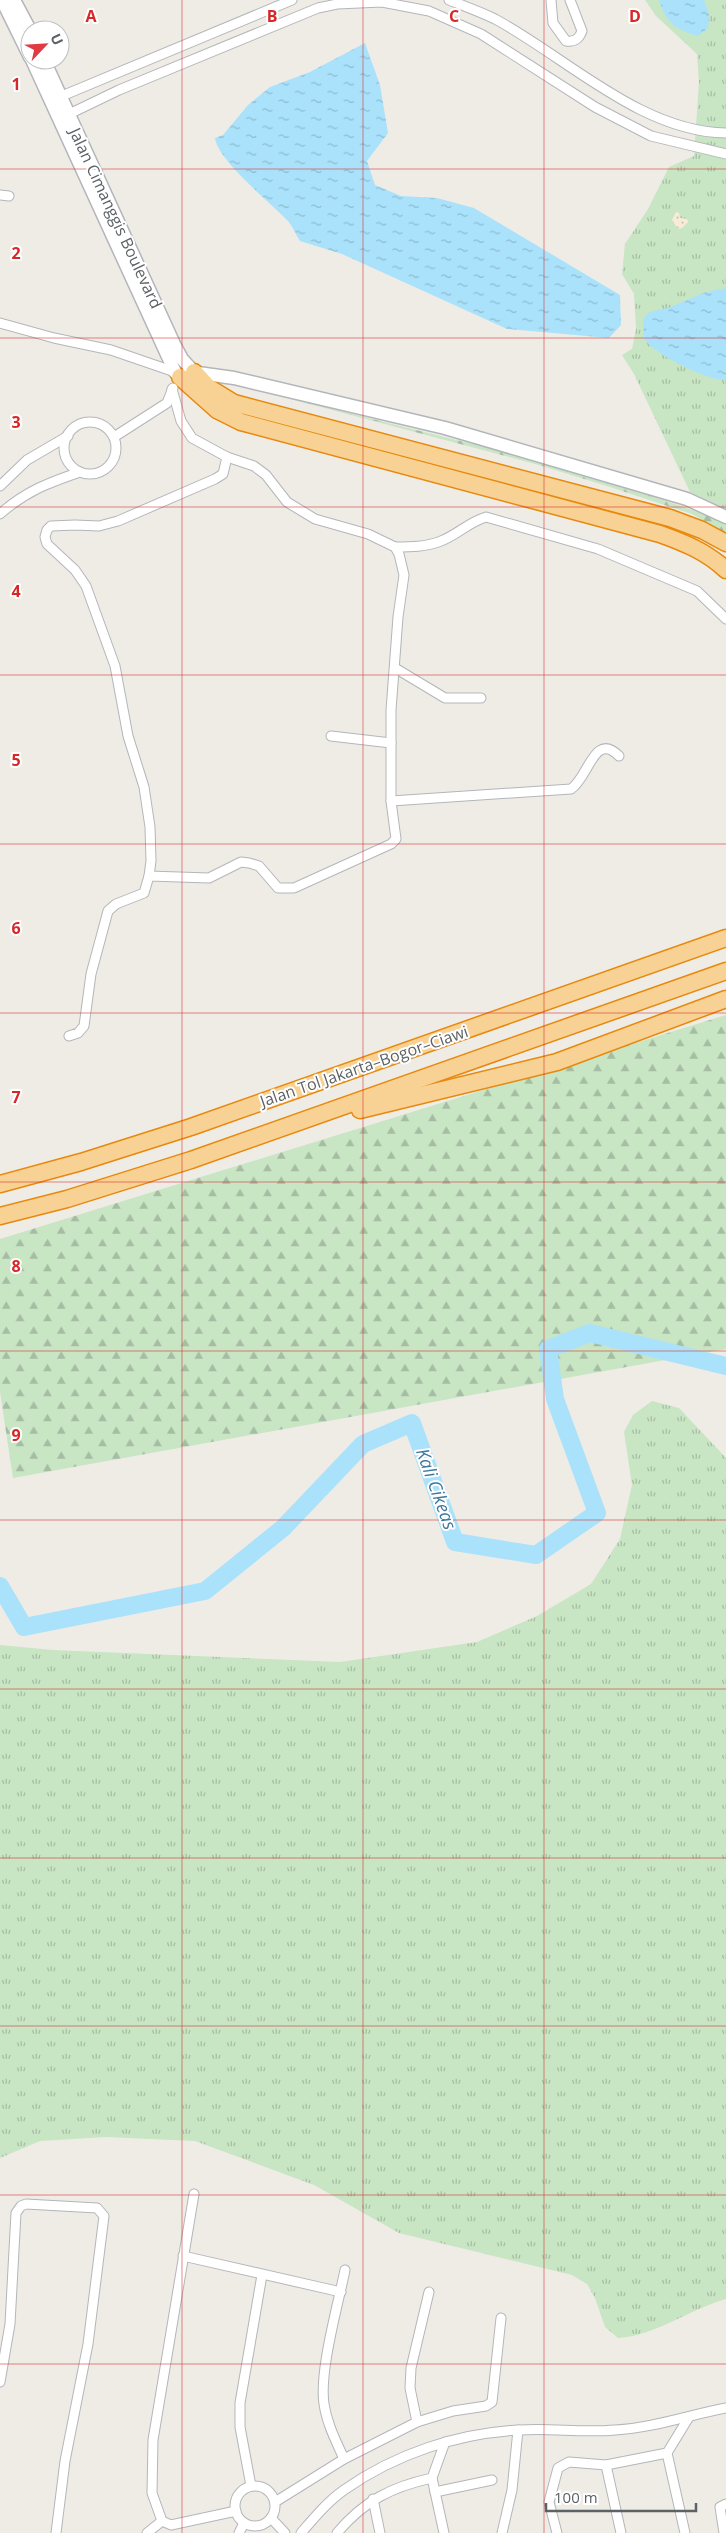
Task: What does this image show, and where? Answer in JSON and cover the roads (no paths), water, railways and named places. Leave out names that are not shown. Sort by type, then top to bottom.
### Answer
[{"type":"highway","points":[[180,378],[208,387],[234,403],[670,518],[702,530],[726,542]]},
{"type":"highway","points":[[180,378],[216,410],[240,422],[660,534],[694,547],[715,560],[726,570]]},
{"type":"highway","name":"Jalan Tol Jakarta–Bogor–Ciawi","points":[[0,1184],[81,1162],[192,1127],[726,938]]},
{"type":"highway","name":"Jalan Tol Jakarta–Bogor–Ciawi","points":[[0,1216],[76,1196],[268,1132],[726,971]]},
{"type":"highway","points":[[268,1132],[557,1062],[726,999]]},
{"type":"main road","name":"Jalan Cimanggis Boulevard","points":[[2,0],[20,36]]},
{"type":"main road","points":[[14,0],[25,20]]},
{"type":"main road","name":"Jalan Cimanggis Boulevard","points":[[38,70],[56,99],[182,359],[180,378]]},
{"type":"main road","name":"Jalan Cimanggis Boulevard","points":[[47,70],[56,99]]},
{"type":"main road","name":"Jalan Cimanggis Boulevard","points":[[64,116],[180,378]]},
{"type":"main road","points":[[180,378],[234,378],[446,428],[687,499],[726,516]]},
{"type":"street","points":[[56,99],[292,0]]},
{"type":"street","points":[[449,0],[495,19],[609,92],[656,116],[709,133],[726,133]]},
{"type":"street","points":[[551,0],[554,23],[566,41],[573,42],[579,38],[582,31],[570,0]]},
{"type":"street","points":[[64,116],[119,90],[318,4],[382,2],[429,10],[481,34],[594,107],[651,136],[726,154]]},
{"type":"street","points":[[0,323],[54,338],[111,350],[180,378]]},
{"type":"street","points":[[114,437],[167,404],[180,378]]},
{"type":"street","points":[[180,378],[181,421],[192,438],[260,471],[275,485],[287,502],[315,519],[368,534],[394,547],[413,548],[442,540],[476,520],[486,517],[598,549],[697,591],[726,619]]},
{"type":"street","points":[[0,486],[28,460],[68,436],[76,426],[88,422],[106,428],[114,437],[116,450],[109,466],[93,474],[80,472],[70,465],[65,454],[68,436]]},
{"type":"street","points":[[69,1036],[78,1033],[84,1026],[91,974],[108,911],[116,904],[144,893],[151,861],[150,827],[144,787],[128,736],[115,666],[86,586],[75,570],[47,544],[45,537],[47,530],[51,526],[99,526],[118,521],[189,490],[223,474],[227,456]]},
{"type":"street","points":[[0,514],[14,501],[40,485],[80,472]]},
{"type":"street","points":[[148,876],[209,878],[242,862],[259,866],[278,888],[294,888],[394,842],[396,834],[391,801],[392,744],[395,668],[404,575],[394,547]]},
{"type":"street","points":[[395,668],[446,698],[481,698]]},
{"type":"street","points":[[330,736],[392,744]]},
{"type":"street","points":[[391,801],[571,789],[579,784],[593,755],[605,748],[611,749],[619,756]]},
{"type":"street","points":[[194,2194],[153,2440],[152,2493],[162,2521],[170,2525],[236,2510]]},
{"type":"street","points":[[0,2382],[10,2324],[16,2213],[20,2206],[26,2204],[97,2208],[104,2216],[88,2344],[65,2460],[56,2533]]},
{"type":"street","points":[[183,2256],[341,2292]]},
{"type":"street","points":[[344,2459],[331,2432],[324,2403],[325,2373],[345,2270]]},
{"type":"street","points":[[251,2486],[240,2426],[240,2404],[262,2275]]},
{"type":"street","points":[[417,2422],[410,2388],[411,2368],[429,2292]]},
{"type":"street","points":[[275,2502],[344,2459],[417,2422],[453,2411],[486,2406],[492,2402],[501,2318]]},
{"type":"street","points":[[301,2533],[343,2491],[386,2465],[445,2442],[518,2430],[615,2430],[689,2417],[726,2408]]},
{"type":"street","points":[[685,2533],[667,2453],[689,2417]]},
{"type":"street","points":[[502,2533],[512,2490],[518,2430]]},
{"type":"street","points":[[444,2533],[432,2478],[445,2442]]},
{"type":"street","points":[[557,2533],[549,2502],[558,2468],[569,2462],[606,2465],[667,2453]]},
{"type":"street","points":[[606,2465],[621,2533]]},
{"type":"street","points":[[337,2533],[347,2521],[373,2500],[400,2486],[432,2478]]},
{"type":"street","points":[[435,2492],[492,2480]]},
{"type":"street","points":[[251,2486],[266,2489],[275,2502],[275,2510],[271,2518],[253,2527],[244,2523],[236,2510],[238,2495],[251,2486]]},
{"type":"street","points":[[373,2500],[380,2533]]},
{"type":"street","points":[[724,2533],[720,2507],[726,2504]]},
{"type":"street","points":[[271,2518],[285,2533]]},
{"type":"street","points":[[147,2533],[162,2521]]},
{"type":"street","points":[[239,2533],[244,2523]]},
{"type":"water","points":[[659,0],[704,0],[709,14],[708,28],[698,36],[683,31],[665,15]]},
{"type":"water","points":[[365,43],[380,85],[388,133],[367,161],[375,185],[401,196],[437,198],[474,208],[620,295],[621,325],[609,338],[507,329],[342,254],[300,241],[288,221],[225,158],[215,138],[223,135],[248,105],[270,87],[310,72]]},
{"type":"water","points":[[726,288],[726,380],[707,376],[682,366],[659,352],[644,339],[643,320],[649,312],[668,308],[706,292]]},
{"type":"waterway","name":"Kali Cikeas","points":[[0,1586],[24,1627],[205,1591],[283,1528],[363,1444],[412,1423],[455,1542],[536,1555],[597,1513],[555,1399],[548,1349],[590,1333],[726,1366]]}]
